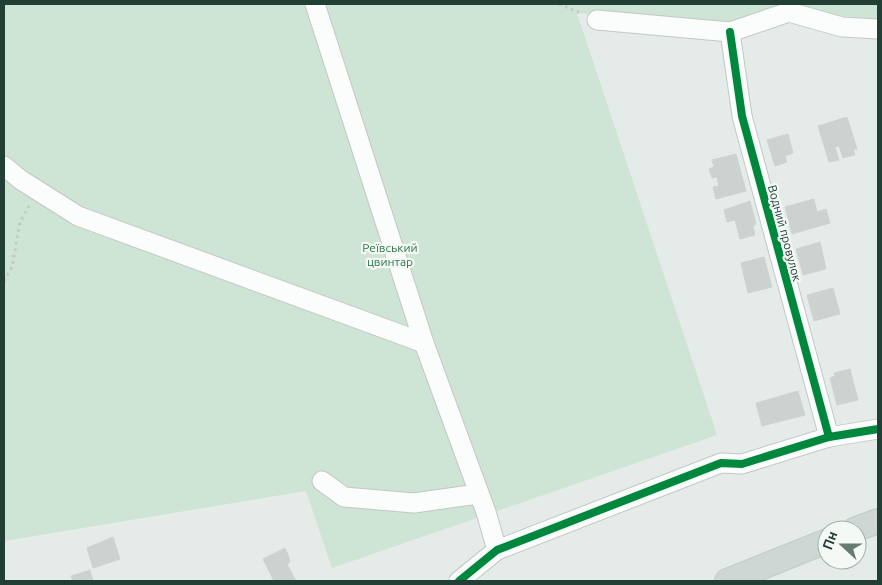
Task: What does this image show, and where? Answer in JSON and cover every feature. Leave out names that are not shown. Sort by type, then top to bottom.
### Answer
[{"type":"main road","points":[[727,581],[817,545]]},
{"type":"street","points":[[315,4],[424,343],[497,550]]},
{"type":"street","points":[[597,20],[730,32],[787,8],[842,27],[878,29]]},
{"type":"street","name":"Водний провулок","points":[[730,32],[742,116],[829,437]]},
{"type":"street","points":[[4,166],[38,191],[78,216],[424,343]]},
{"type":"street","points":[[459,581],[497,550],[721,463],[742,464],[829,437],[878,429]]},
{"type":"street","points":[[322,482],[344,497],[414,503],[478,494]]},
{"type":"path","points":[[559,4],[597,20]]},
{"type":"path","points":[[4,281],[12,267],[20,222],[38,191]]},
{"type":"green space","name":"Реївський цвинтар","points":[[4,4],[878,4],[878,19],[816,14],[717,23],[577,13],[717,435],[332,568],[306,491],[4,541]]},
{"type":"building","points":[[847,117],[857,149],[853,149],[855,155],[843,158],[839,146],[835,147],[839,160],[829,162],[818,126]]},
{"type":"building","points":[[788,134],[793,153],[785,156],[787,162],[775,166],[767,140]]},
{"type":"building","points":[[736,154],[746,191],[716,199],[713,187],[719,186],[717,177],[712,178],[709,169],[714,167],[712,160]]},
{"type":"building","points":[[814,199],[817,212],[826,209],[830,223],[792,234],[785,207]]},
{"type":"building","points":[[750,201],[756,224],[753,226],[755,235],[740,239],[735,220],[727,222],[724,210]]},
{"type":"building","points":[[820,242],[826,269],[803,275],[796,249]]},
{"type":"building","points":[[764,257],[772,287],[748,293],[741,263]]},
{"type":"building","points":[[833,288],[840,314],[814,321],[807,295]]},
{"type":"building","points":[[850,369],[858,400],[837,405],[830,378],[835,376],[834,373]]},
{"type":"building","points":[[798,391],[805,415],[762,426],[756,403]]},
{"type":"building","points":[[113,537],[120,559],[93,568],[87,548]]},
{"type":"building","points":[[285,548],[290,562],[287,564],[296,581],[274,581],[263,559]]},
{"type":"building","points":[[90,570],[93,581],[73,581],[71,576]]},
{"type":"cycle path","points":[[730,32],[742,116],[829,437]]},
{"type":"cycle path","points":[[459,581],[497,550],[721,463],[742,464],[829,437],[878,429]]}]
